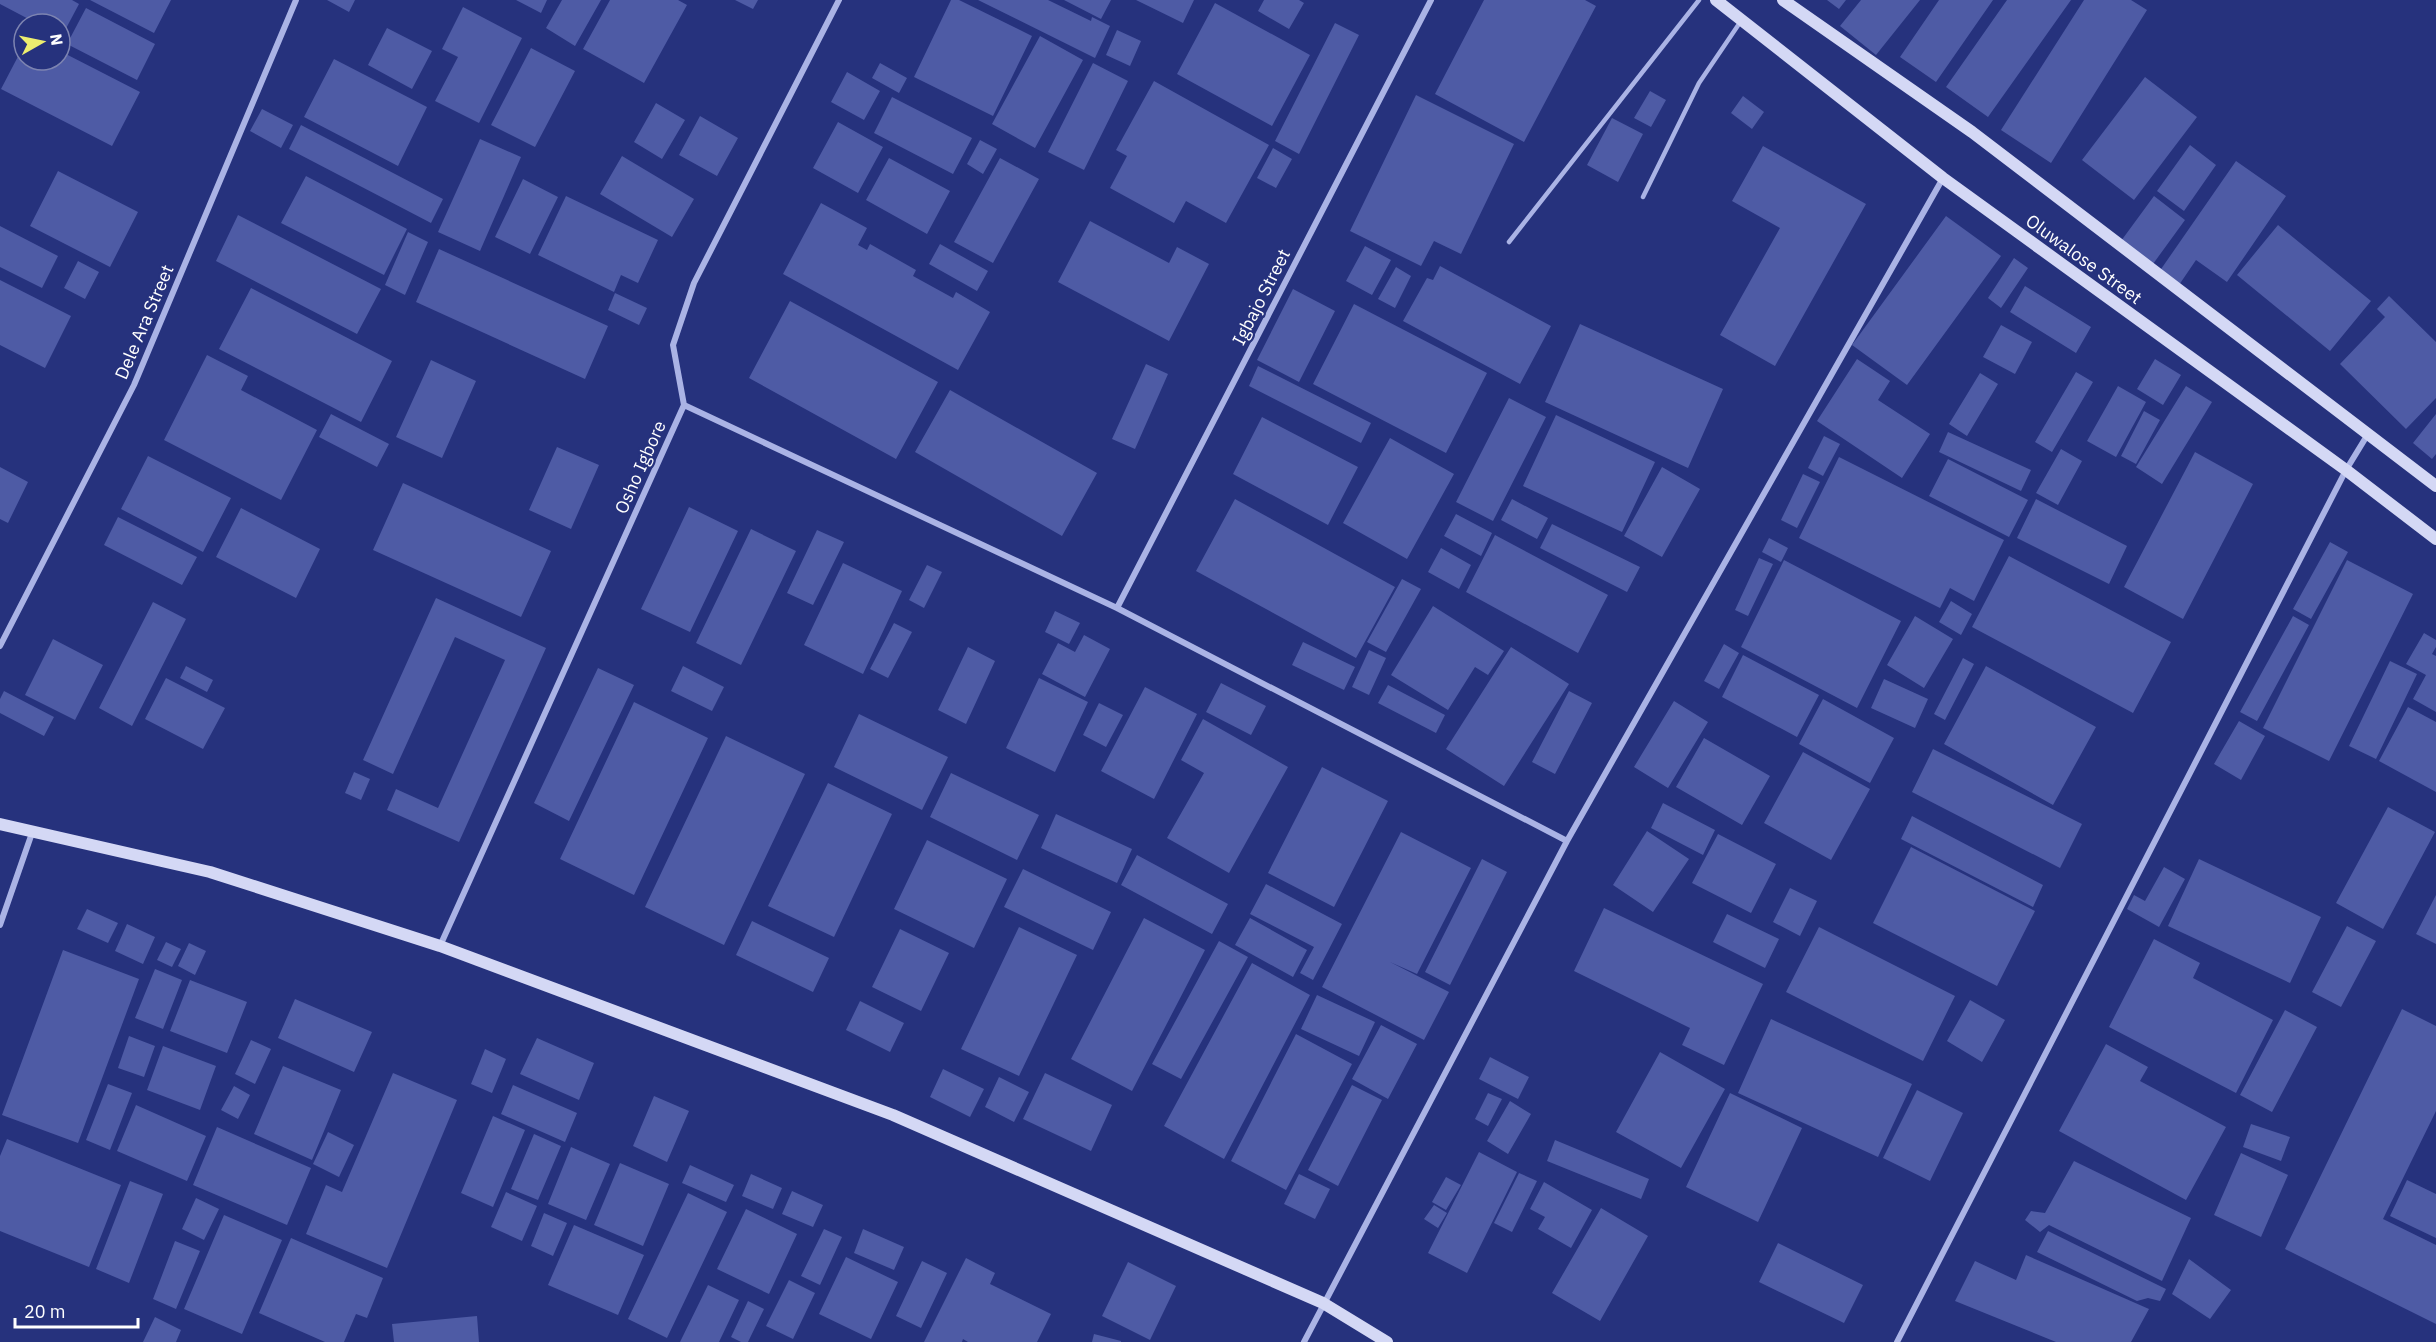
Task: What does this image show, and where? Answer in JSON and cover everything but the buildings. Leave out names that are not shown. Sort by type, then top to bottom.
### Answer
[{"type":"street","name":"Dele Ara Street","points":[[0,646],[134,386],[296,0]]},
{"type":"street","name":"Osho Igbore","points":[[440,946],[684,405],[673,345],[694,283],[839,0]]},
{"type":"street","name":"Igbajo Street","points":[[1117,608],[1431,0]]},
{"type":"street","name":"Oluwalose Street","points":[[1716,0],[1942,178],[2346,470],[2436,539]]},
{"type":"street","name":"Oluwalose Street","points":[[1783,0],[1972,132],[2436,486]]},
{"type":"street","points":[[1304,1342],[1567,841],[1942,178]]},
{"type":"street","points":[[684,405],[1117,608],[1567,841]]},
{"type":"street","points":[[1897,1342],[2346,470],[2368,434]]},
{"type":"street","points":[[0,824],[210,872],[440,946],[893,1115],[1323,1303],[1387,1342]]},
{"type":"street","points":[[0,925],[32,832]]},
{"type":"lane","points":[[1509,242],[1699,0]]},
{"type":"lane","points":[[1643,197],[1699,83],[1741,21]]}]
